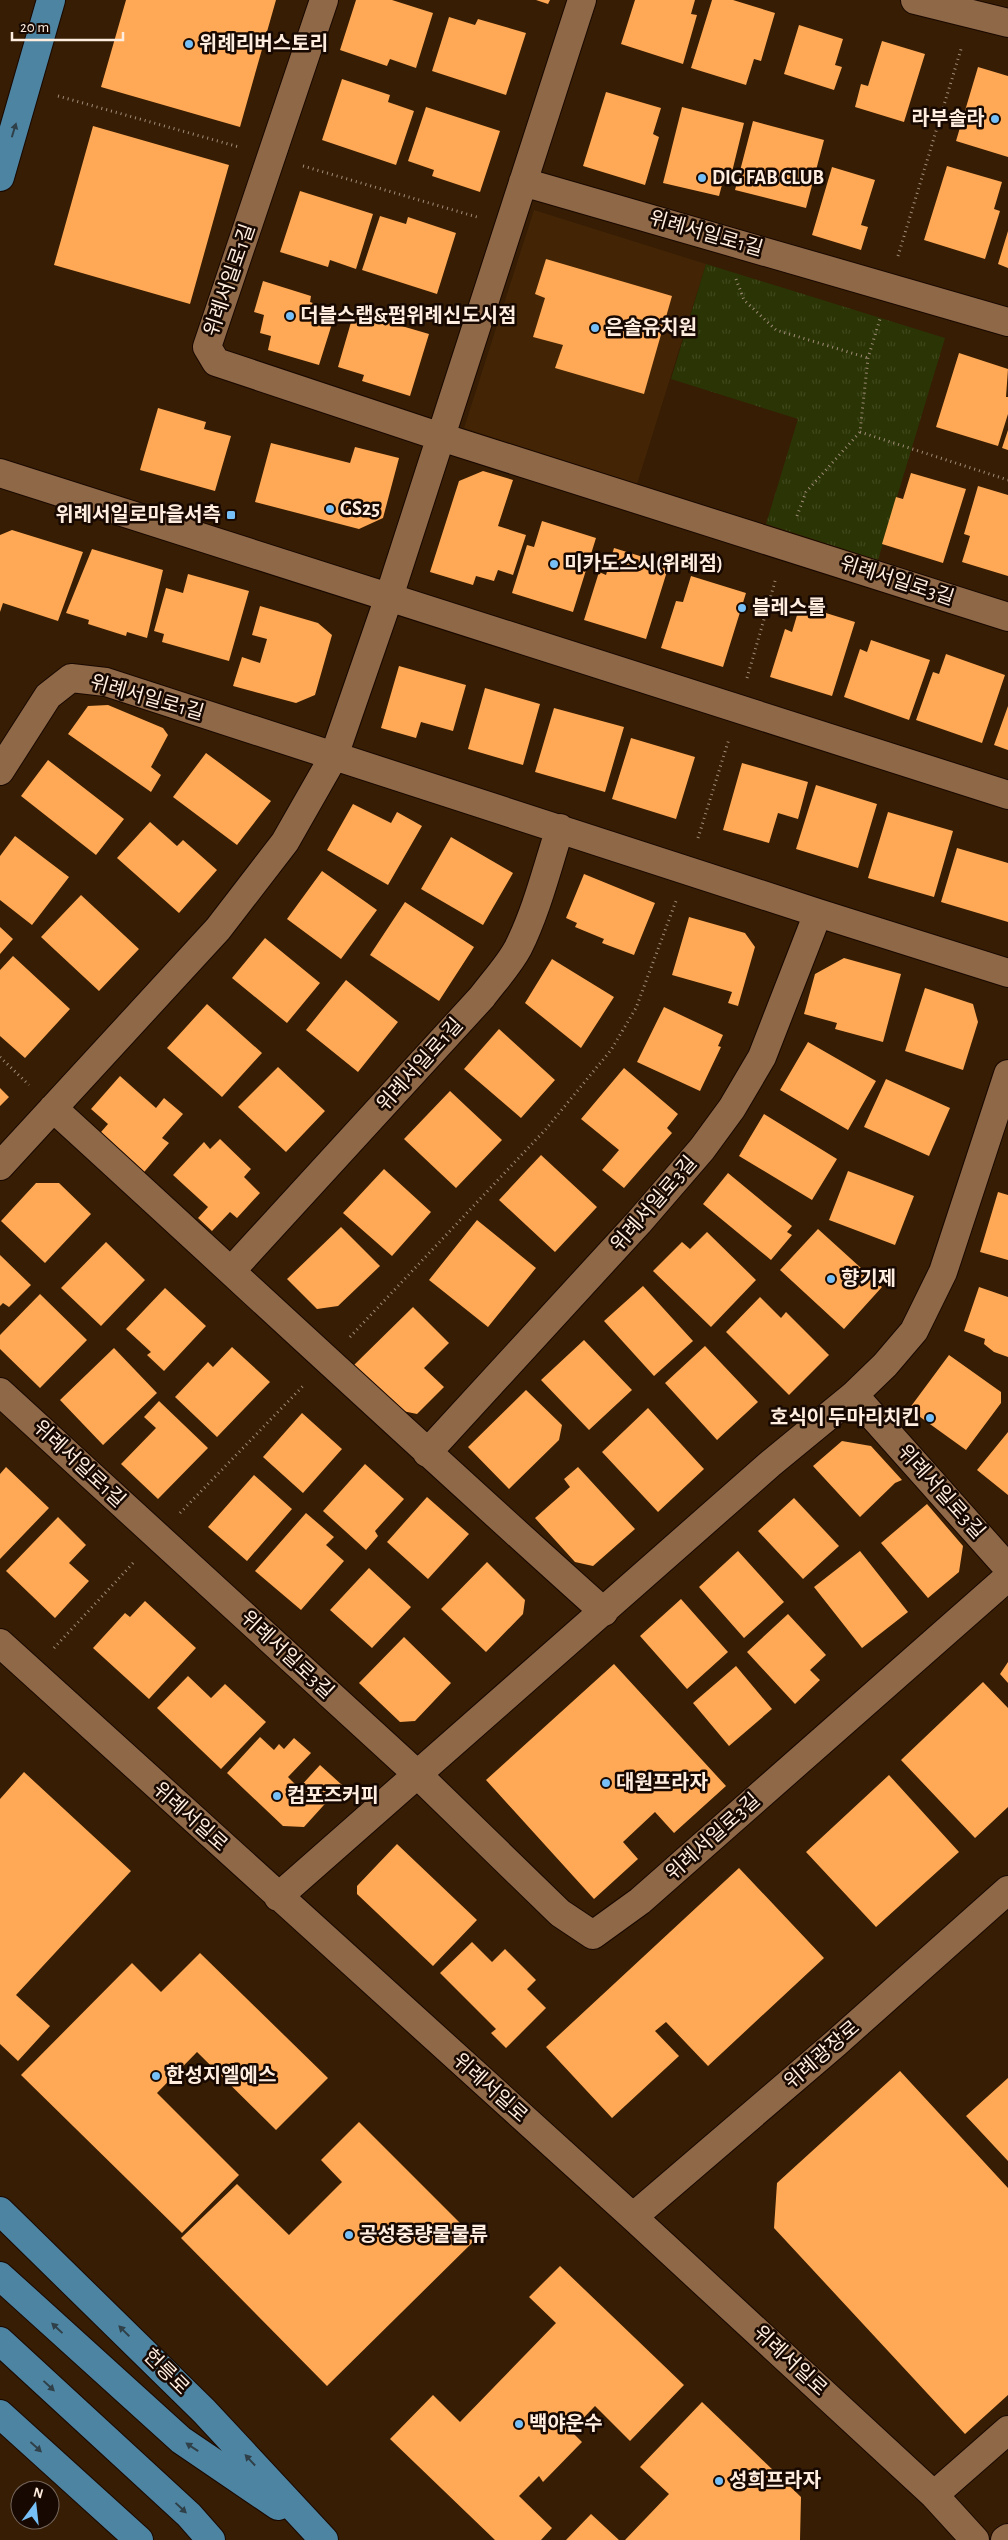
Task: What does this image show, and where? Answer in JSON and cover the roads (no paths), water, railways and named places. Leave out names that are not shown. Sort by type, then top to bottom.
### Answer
[{"type":"main road","points":[[0,177],[51,0]]},
{"type":"main road","name":"헌릉로","points":[[0,2211],[204,2411],[321,2537]]},
{"type":"main road","points":[[0,2276],[181,2440],[321,2537]]},
{"type":"main road","points":[[0,2341],[189,2515],[211,2540]]},
{"type":"main road","points":[[0,2414],[140,2540]]},
{"type":"street","name":"위례서일로1길","points":[[324,0],[207,347],[216,362],[441,437],[785,545]]},
{"type":"street","points":[[0,1166],[218,929],[285,842],[334,756],[389,597],[582,0]]},
{"type":"street","points":[[915,0],[1008,23]]},
{"type":"street","name":"위례서일로1길","points":[[523,182],[719,237],[1008,322]]},
{"type":"street","points":[[0,473],[1008,795]]},
{"type":"street","name":"위례서일로3길","points":[[785,545],[1008,616]]},
{"type":"street","name":"위례서일로1길","points":[[0,771],[48,696],[71,678],[106,682],[818,913]]},
{"type":"street","name":"위례서일로1길","points":[[231,1271],[482,997],[517,950],[532,918],[560,828]]},
{"type":"street","points":[[818,913],[1008,973]]},
{"type":"street","name":"위례서일로3길","points":[[427,1453],[639,1222],[702,1149],[727,1115],[762,1057],[818,913]]},
{"type":"street","points":[[278,1897],[770,1464],[854,1395],[885,1365],[914,1331],[929,1304],[946,1263],[1008,1074]]},
{"type":"street","points":[[53,1108],[329,1360],[427,1453],[604,1612]]},
{"type":"street","name":"위례서일로1길","points":[[0,1392],[158,1536]]},
{"type":"street","name":"위례서일로3길","points":[[854,1395],[1008,1568]]},
{"type":"street","name":"위례서일로3길","points":[[158,1536],[417,1774],[560,1913],[593,1935],[640,1901],[1008,1578]]},
{"type":"street","name":"위례서일로","points":[[0,1643],[633,2217],[934,2495],[975,2540]]},
{"type":"street","name":"위례광장로","points":[[633,2217],[836,2043],[1008,1890]]},
{"type":"street","points":[[934,2495],[1008,2430]]},
{"type":"place","name":"위례리버스토리","points":[[189,44]]},
{"type":"place","name":"라부솔라","points":[[995,119]]},
{"type":"place","name":"DIG FAB CLUB","points":[[702,178]]},
{"type":"place","name":"더블스랩&펍위례신도시점","points":[[290,316]]},
{"type":"place","name":"은솔유치원","points":[[595,328]]},
{"type":"place","name":"GS25","points":[[330,509]]},
{"type":"place","name":"위례서일로마을서측","points":[[231,515]]},
{"type":"place","name":"미카도스시(위례점)","points":[[554,564]]},
{"type":"place","name":"블레스롤","points":[[742,608]]},
{"type":"place","name":"향기제","points":[[831,1279]]},
{"type":"place","name":"호식이 두마리치킨","points":[[930,1418]]},
{"type":"place","name":"대원프라자","points":[[606,1783]]},
{"type":"place","name":"컴포즈커피","points":[[277,1796]]},
{"type":"place","name":"한성지엘에스","points":[[156,2076]]},
{"type":"place","name":"공성중량물물류","points":[[349,2235]]},
{"type":"place","name":"백야운수","points":[[519,2424]]},
{"type":"place","name":"성희프라자","points":[[719,2481]]}]
